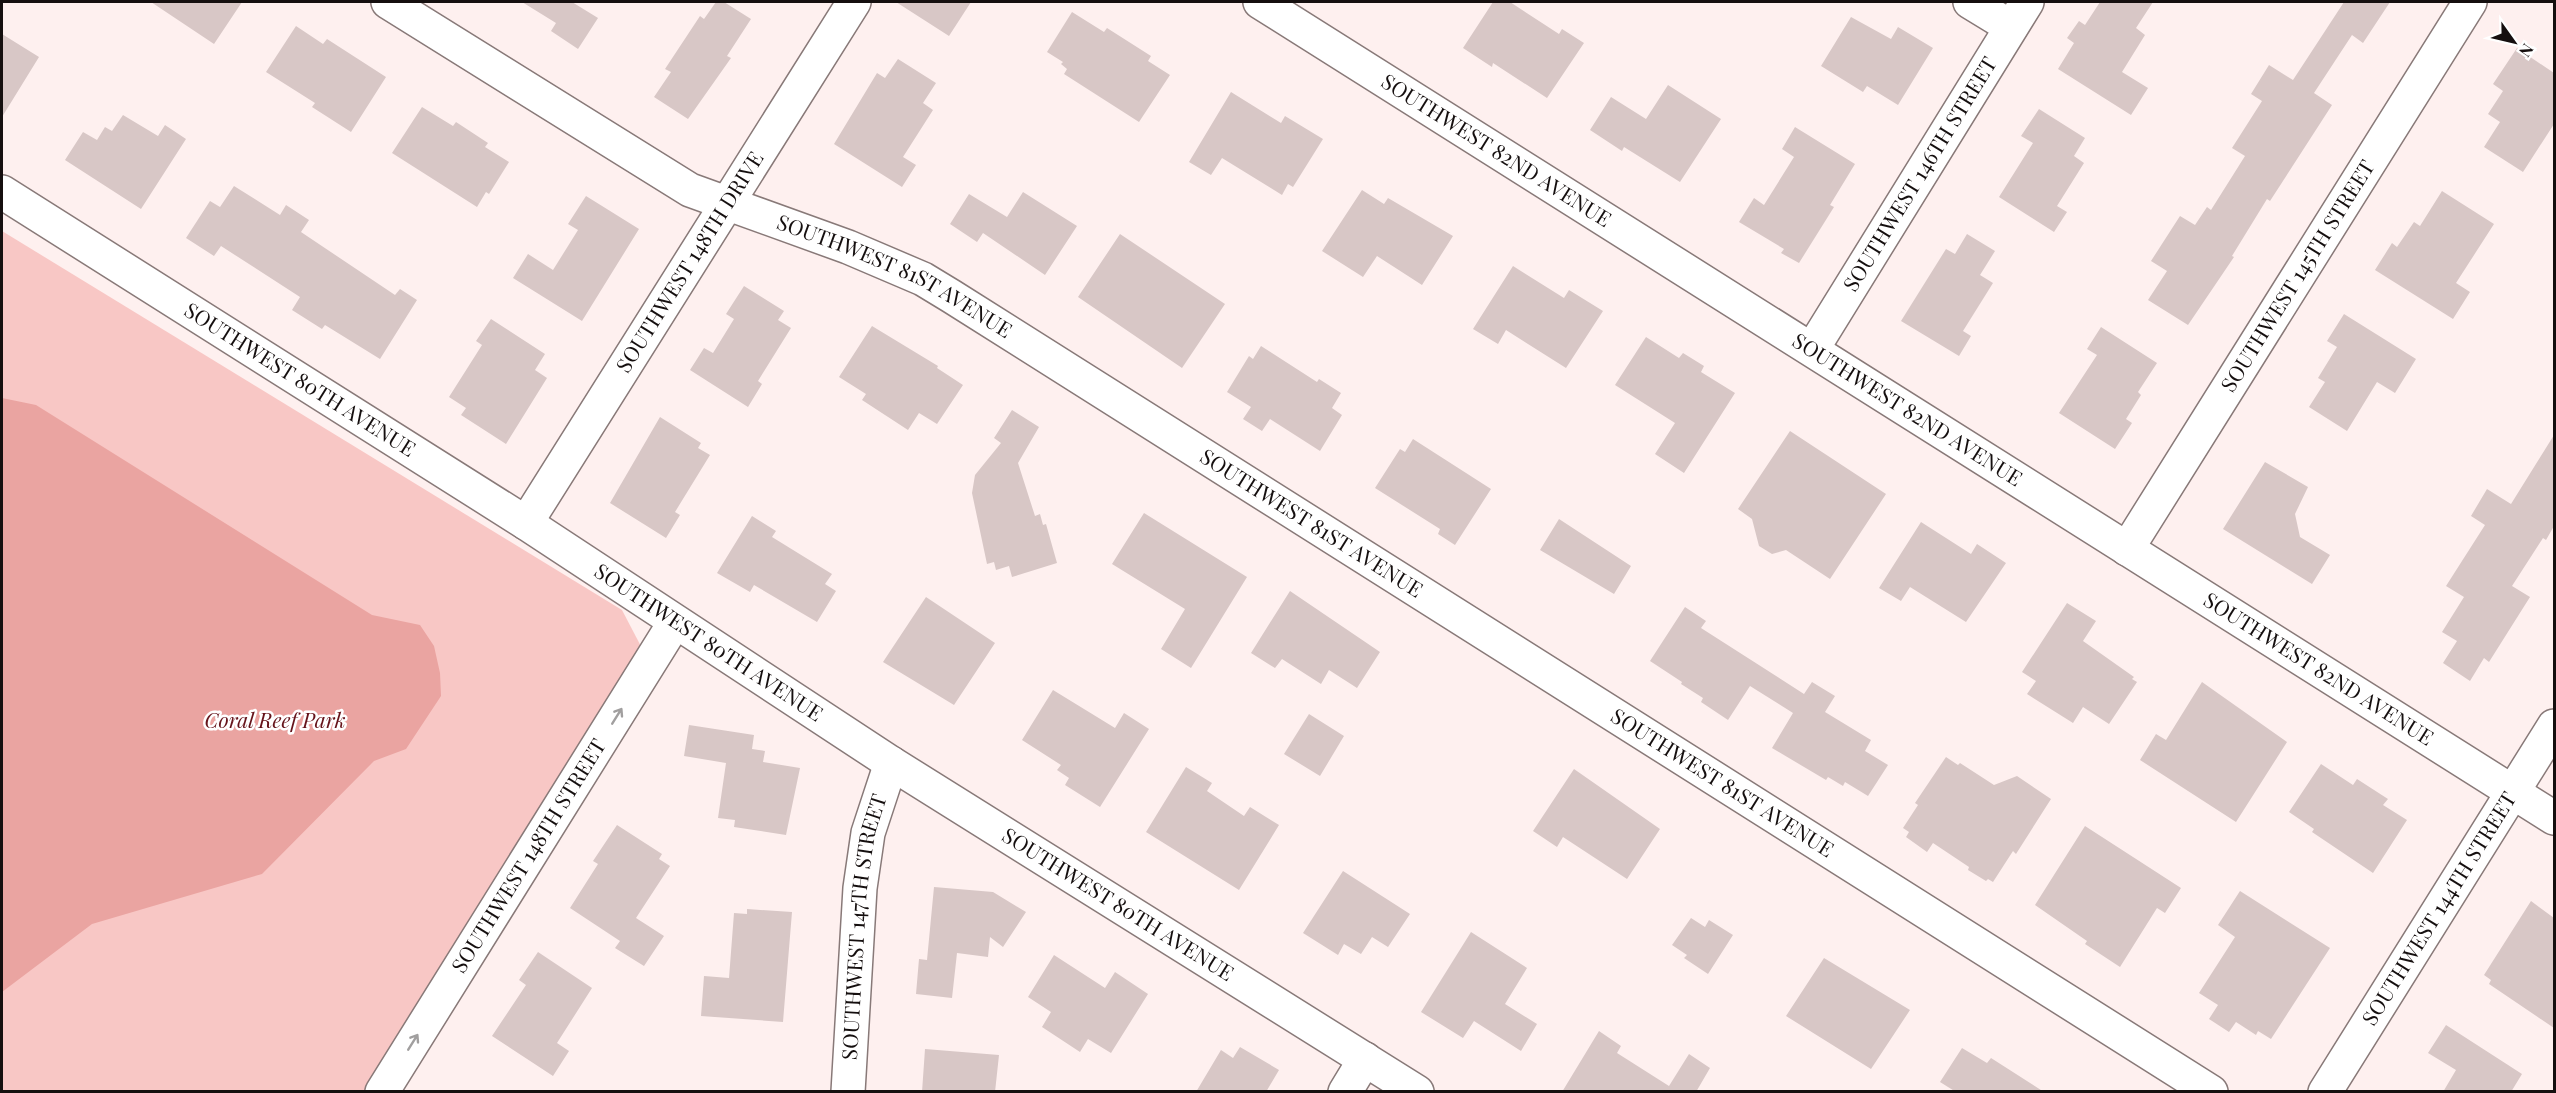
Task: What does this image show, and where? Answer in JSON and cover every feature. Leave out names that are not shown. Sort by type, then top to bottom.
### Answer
[{"type":"street","name":"SOUTHWEST 81ST AVENUE","points":[[388,2],[690,190],[857,251],[923,279],[2211,1092]]},
{"type":"street","name":"SOUTHWEST 148TH DRIVE","points":[[526,523],[854,2]]},
{"type":"street","name":"SOUTHWEST 82ND AVENUE","points":[[1260,2],[1813,348],[2554,818]]},
{"type":"street","points":[[1970,2],[2019,14]]},
{"type":"street","name":"SOUTHWEST 145TH STREET","points":[[2127,549],[2470,2]]},
{"type":"street","name":"SOUTHWEST 146TH STREET","points":[[1813,348],[2019,14]]},
{"type":"street","name":"SOUTHWEST 80TH AVENUE","points":[[2,192],[526,523],[891,763],[1417,1092]]},
{"type":"street","name":"SOUTHWEST 148TH STREET","points":[[382,1092],[675,622]]},
{"type":"street","name":"SOUTHWEST 144TH STREET","points":[[2325,1092],[2554,726]]},
{"type":"street","name":"SOUTHWEST 147TH STREET","points":[[848,1092],[860,888],[868,833],[891,763]]},
{"type":"street","points":[[1345,1092],[1365,1059]]},
{"type":"green space","name":"Coral Reef Park","points":[[2,231],[622,610],[645,654],[365,1091],[2,1091]]},
{"type":"green space","points":[[2,398],[36,405],[372,615],[420,625],[434,646],[440,673],[441,696],[406,749],[374,761],[262,874],[92,924],[2,992]]},
{"type":"building","points":[[151,2],[242,2],[214,44]]},
{"type":"building","points":[[522,2],[572,2],[598,18],[578,49],[551,31],[556,23]]},
{"type":"building","points":[[716,2],[724,2],[751,19],[727,56],[731,58],[688,119],[654,97],[671,72],[665,69],[700,16],[704,19]]},
{"type":"building","points":[[896,2],[971,2],[949,36]]},
{"type":"building","points":[[1493,2],[1510,2],[1559,34],[1562,29],[1584,43],[1547,98],[1493,63],[1492,67],[1463,48]]},
{"type":"building","points":[[2100,2],[2153,2],[2136,28],[2145,35],[2122,72],[2148,88],[2131,115],[2058,69],[2074,43],[2067,38],[2079,21],[2085,25]]},
{"type":"building","points":[[2344,2],[2390,2],[2363,43],[2352,35],[2314,93],[2332,105],[2270,201],[2267,199],[2232,256],[2234,257],[2188,325],[2148,300],[2167,271],[2151,261],[2180,216],[2195,225],[2207,207],[2211,210],[2245,156],[2232,148],[2262,101],[2251,94],[2269,65],[2293,80]]},
{"type":"building","points":[[1072,12],[1104,32],[1107,28],[1151,56],[1148,61],[1170,75],[1139,122],[1064,74],[1067,69],[1061,64],[1063,62],[1047,52]]},
{"type":"building","points":[[1851,17],[1891,39],[1898,27],[1933,48],[1898,105],[1867,86],[1863,92],[1821,66]]},
{"type":"building","points":[[296,26],[323,44],[327,39],[386,77],[351,132],[312,107],[315,103],[266,72]]},
{"type":"building","points":[[2,34],[39,57],[2,117]]},
{"type":"building","points":[[2517,48],[2554,73],[2554,124],[2523,172],[2484,147],[2500,122],[2488,114],[2503,91],[2493,84]]},
{"type":"building","points":[[898,59],[936,83],[923,103],[933,110],[903,157],[916,165],[902,187],[834,144],[877,73],[885,78]]},
{"type":"building","points":[[1668,85],[1721,119],[1680,182],[1624,147],[1622,151],[1590,130],[1611,97],[1646,119]]},
{"type":"building","points":[[1231,92],[1281,123],[1285,116],[1323,139],[1293,187],[1288,184],[1282,195],[1222,158],[1211,175],[1189,162]]},
{"type":"building","points":[[422,107],[453,126],[456,122],[488,143],[485,147],[509,162],[489,194],[486,192],[477,207],[392,153]]},
{"type":"building","points":[[2039,109],[2085,138],[2074,156],[2084,163],[2057,206],[2067,212],[2054,232],[1999,197],[2033,143],[2021,136]]},
{"type":"building","points":[[123,115],[158,136],[165,125],[186,139],[141,209],[65,160],[83,132],[97,140],[105,127],[112,131]]},
{"type":"building","points":[[1795,127],[1855,164],[1830,205],[1834,207],[1799,263],[1781,253],[1784,249],[1739,222],[1754,198],[1764,205],[1794,157],[1782,149]]},
{"type":"building","points":[[234,186],[280,215],[286,205],[309,220],[301,232],[395,295],[400,289],[417,300],[380,359],[325,325],[322,329],[292,310],[300,297],[221,246],[214,256],[186,238],[210,201],[220,207]]},
{"type":"building","points":[[1362,190],[1384,204],[1388,198],[1453,236],[1422,285],[1377,256],[1363,277],[1322,251]]},
{"type":"building","points":[[2442,191],[2494,224],[2456,283],[2470,292],[2453,319],[2375,270],[2392,243],[2397,247],[2414,222],[2420,226]]},
{"type":"building","points":[[1023,192],[1077,226],[1045,275],[983,233],[977,242],[950,224],[969,194],[1007,217]]},
{"type":"building","points":[[586,196],[639,229],[582,321],[513,278],[528,254],[553,270],[578,230],[568,224]]},
{"type":"building","points":[[1120,234],[1225,304],[1182,368],[1078,297]]},
{"type":"building","points":[[1967,234],[1995,251],[1980,275],[1993,283],[1963,331],[1971,336],[1959,356],[1901,321],[1946,249],[1955,254]]},
{"type":"building","points":[[1513,266],[1564,298],[1569,290],[1603,311],[1566,368],[1506,330],[1498,344],[1473,329]]},
{"type":"building","points":[[744,286],[784,311],[778,320],[791,328],[758,381],[762,384],[748,407],[690,370],[704,348],[713,353],[734,319],[726,314]]},
{"type":"building","points":[[2344,314],[2416,359],[2395,393],[2377,382],[2347,431],[2309,407],[2325,382],[2318,378],[2337,347],[2327,341]]},
{"type":"building","points":[[491,319],[545,354],[535,370],[547,378],[506,444],[461,415],[466,408],[449,397],[482,345],[476,341]]},
{"type":"building","points":[[872,326],[938,366],[937,368],[963,385],[937,424],[919,413],[908,430],[862,400],[866,394],[839,377]]},
{"type":"building","points":[[2101,327],[2157,363],[2138,392],[2141,395],[2126,419],[2132,423],[2115,449],[2059,413],[2097,355],[2087,349]]},
{"type":"building","points":[[1646,337],[1679,358],[1683,353],[1704,366],[1701,372],[1735,393],[1684,473],[1655,454],[1675,423],[1615,385]]},
{"type":"building","points":[[1261,346],[1317,382],[1319,379],[1341,393],[1332,408],[1342,415],[1320,451],[1270,419],[1262,431],[1243,419],[1251,407],[1227,392],[1249,356],[1253,359]]},
{"type":"building","points":[[1012,410],[1039,427],[1018,463],[1035,516],[1040,514],[1043,525],[1046,524],[1057,563],[1012,577],[1009,566],[996,570],[994,562],[987,564],[972,493],[975,475],[1001,443],[994,438]]},
{"type":"building","points":[[660,417],[701,443],[698,448],[710,455],[675,512],[680,515],[666,538],[610,503]]},
{"type":"building","points":[[1790,431],[1886,494],[1830,579],[1786,550],[1772,554],[1759,546],[1752,519],[1738,509]]},
{"type":"building","points":[[2554,435],[2554,526],[2546,540],[2543,538],[2512,586],[2530,597],[2489,662],[2484,658],[2470,681],[2443,663],[2457,641],[2442,632],[2464,597],[2446,586],[2485,525],[2471,516],[2487,489],[2511,504]]},
{"type":"building","points":[[1413,439],[1491,489],[1455,545],[1438,534],[1440,529],[1375,488],[1400,449],[1405,452]]},
{"type":"building","points":[[2265,462],[2308,487],[2295,514],[2300,537],[2330,555],[2312,584],[2223,529]]},
{"type":"building","points":[[1144,513],[1247,577],[1191,668],[1161,649],[1185,609],[1112,564]]},
{"type":"building","points":[[752,516],[776,531],[772,537],[832,574],[825,584],[836,591],[817,622],[754,585],[750,592],[717,573]]},
{"type":"building","points":[[1559,519],[1631,566],[1614,594],[1540,550]]},
{"type":"building","points":[[1921,522],[1971,554],[1977,544],[2006,563],[1966,622],[1910,587],[1901,601],[1879,588]]},
{"type":"building","points":[[1290,591],[1380,652],[1357,688],[1329,670],[1321,684],[1282,659],[1275,668],[1251,653]]},
{"type":"building","points":[[926,597],[995,643],[954,705],[883,662]]},
{"type":"building","points":[[2067,603],[2096,621],[2083,641],[2134,677],[2132,679],[2137,682],[2109,724],[2083,707],[2073,723],[2027,694],[2036,681],[2022,672]]},
{"type":"building","points":[[1685,607],[1706,621],[1701,628],[1804,694],[1812,682],[1835,696],[1825,712],[1871,740],[1865,751],[1888,765],[1868,796],[1845,782],[1843,786],[1828,777],[1826,780],[1772,748],[1793,713],[1750,686],[1728,720],[1701,702],[1703,698],[1681,684],[1682,682],[1650,661]]},
{"type":"building","points":[[2202,682],[2287,742],[2236,822],[2140,760],[2156,734],[2166,740]]},
{"type":"building","points":[[1053,690],[1115,728],[1124,713],[1149,729],[1100,807],[1065,785],[1069,778],[1057,770],[1061,765],[1022,740]]},
{"type":"building","points":[[1309,714],[1344,736],[1320,776],[1284,754]]},
{"type":"building","points":[[689,725],[754,735],[752,749],[765,751],[763,762],[800,768],[786,835],[734,827],[735,820],[718,818],[726,763],[684,756]]},
{"type":"building","points":[[1946,757],[1958,765],[1960,763],[1994,785],[2017,776],[2051,799],[2016,854],[2013,851],[1993,882],[1988,879],[1986,881],[1968,870],[1969,867],[1933,843],[1927,852],[1906,837],[1909,832],[1903,828],[1918,805],[1915,803]]},
{"type":"building","points":[[2321,764],[2353,785],[2357,779],[2388,799],[2383,805],[2407,820],[2373,873],[2312,832],[2314,829],[2289,812]]},
{"type":"building","points":[[1186,767],[1212,783],[1207,791],[1244,816],[1250,807],[1279,825],[1239,890],[1146,832]]},
{"type":"building","points":[[1574,769],[1660,829],[1627,879],[1563,837],[1557,847],[1533,831]]},
{"type":"building","points":[[617,825],[662,854],[659,859],[670,866],[636,918],[664,936],[644,966],[615,948],[620,941],[570,908],[598,864],[593,861]]},
{"type":"building","points":[[2085,826],[2181,888],[2165,913],[2157,908],[2120,967],[2085,944],[2087,941],[2035,905]]},
{"type":"building","points":[[1343,871],[1410,914],[1388,947],[1372,937],[1361,954],[1344,944],[1338,955],[1303,933]]},
{"type":"building","points":[[934,887],[993,892],[1026,912],[1003,947],[990,937],[988,957],[957,953],[952,998],[916,994],[919,959],[927,960]]},
{"type":"building","points":[[2240,891],[2330,948],[2271,1039],[2258,1031],[2256,1035],[2236,1022],[2229,1032],[2209,1019],[2218,1005],[2199,993],[2235,937],[2218,925]]},
{"type":"building","points":[[2531,901],[2554,918],[2554,1028],[2489,984],[2491,980],[2484,975]]},
{"type":"building","points":[[747,909],[792,912],[783,1022],[701,1016],[704,976],[729,978],[734,913],[747,914]]},
{"type":"building","points":[[1691,918],[1705,927],[1709,920],[1733,935],[1708,974],[1684,958],[1687,955],[1672,945]]},
{"type":"building","points":[[1471,932],[1527,968],[1505,1004],[1537,1024],[1521,1051],[1474,1021],[1463,1038],[1421,1012]]},
{"type":"building","points":[[538,952],[592,988],[557,1043],[569,1051],[553,1076],[492,1036],[526,985],[519,980]]},
{"type":"building","points":[[1054,955],[1105,988],[1115,972],[1148,994],[1111,1053],[1088,1039],[1080,1052],[1042,1027],[1051,1012],[1028,997]]},
{"type":"building","points":[[1824,958],[1910,1010],[1871,1069],[1786,1016]]},
{"type":"building","points":[[2446,1025],[2522,1074],[2511,1092],[2443,1092],[2456,1070],[2428,1053]]},
{"type":"building","points":[[1599,1031],[1621,1046],[1617,1053],[1669,1086],[1689,1054],[1710,1068],[1696,1092],[1562,1092]]},
{"type":"building","points":[[1240,1047],[1279,1070],[1266,1092],[1196,1092],[1221,1050],[1233,1058]]},
{"type":"building","points":[[1962,1048],[1987,1063],[1991,1058],[2044,1092],[1956,1092],[1940,1082]]},
{"type":"building","points":[[925,1049],[999,1055],[995,1092],[922,1092]]}]
